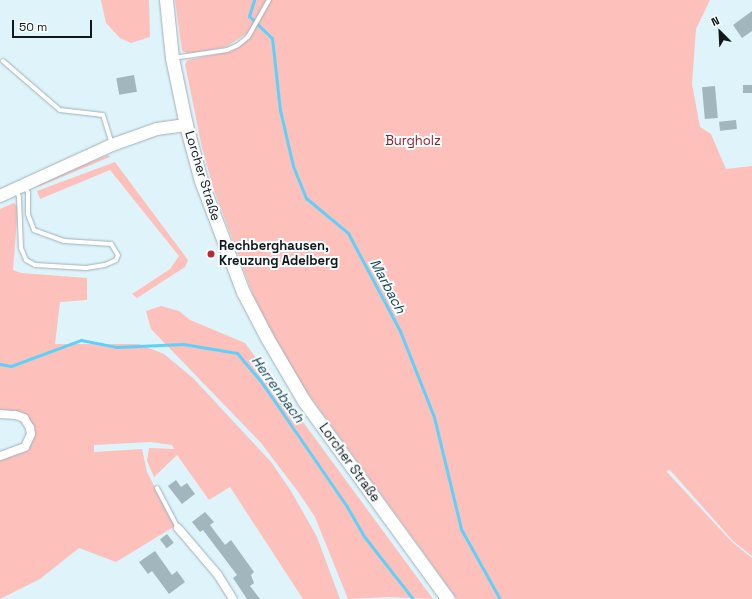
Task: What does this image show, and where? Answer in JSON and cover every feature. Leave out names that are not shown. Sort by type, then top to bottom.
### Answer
[{"type":"main road","name":"Lorcher Straße","points":[[166,0],[172,58],[186,125],[201,181],[225,250],[267,338],[304,400],[448,599]]},
{"type":"main road","points":[[0,196],[112,145],[157,129],[186,125]]},
{"type":"street","points":[[0,414],[16,414],[24,418],[30,428],[31,434],[25,446],[0,456]]},
{"type":"street","points":[[178,528],[218,575],[233,599]]},
{"type":"lane","points":[[172,58],[227,50],[248,37],[269,0]]},
{"type":"lane","points":[[4,61],[60,110],[103,114],[112,145]]},
{"type":"lane","points":[[21,187],[28,193],[28,214],[34,230],[64,241],[111,244],[118,255],[116,260],[106,265],[86,268],[35,265],[26,260],[21,248],[19,198],[21,187]]},
{"type":"lane","points":[[157,488],[178,528]]},
{"type":"green space","points":[[101,0],[149,0],[150,37],[131,43],[120,38],[106,23]]},
{"type":"green space","name":"Burgholz","points":[[175,0],[710,0],[696,29],[692,84],[700,127],[711,134],[726,169],[752,166],[752,556],[733,541],[670,470],[666,471],[732,542],[752,558],[752,599],[457,599],[304,388],[274,338],[253,295],[214,190],[202,148],[185,64],[188,60],[232,51],[241,45],[249,32],[226,47],[189,54],[182,51]]},
{"type":"green space","points":[[108,155],[110,157],[37,187],[43,182]]},
{"type":"green space","points":[[115,162],[188,260],[185,267],[137,298],[132,294],[170,269],[179,256],[110,170],[40,199],[37,191]]},
{"type":"green space","points":[[14,203],[18,207],[13,270],[21,273],[87,278],[87,300],[60,302],[55,344],[139,344],[164,354],[193,378],[271,462],[291,491],[317,537],[340,599],[303,599],[230,487],[209,500],[177,455],[154,477],[147,461],[149,448],[174,449],[172,445],[151,442],[94,445],[94,452],[142,449],[147,472],[175,526],[116,562],[79,548],[40,579],[0,599],[0,459],[25,449],[30,421],[0,412],[0,209]]},
{"type":"green space","points":[[161,306],[179,311],[190,320],[245,343],[433,599],[389,597],[348,599],[315,517],[299,493],[261,443],[151,329],[146,311]]},
{"type":"building","points":[[752,11],[752,31],[742,38],[733,25]]},
{"type":"building","points":[[134,75],[137,92],[119,95],[116,78]]},
{"type":"building","points":[[743,85],[752,85],[752,93],[743,93]]},
{"type":"building","points":[[715,86],[718,118],[705,119],[702,87]]},
{"type":"building","points":[[736,120],[737,129],[720,131],[719,122]]},
{"type":"building","points":[[176,480],[181,487],[187,483],[195,494],[182,504],[168,486]]},
{"type":"building","points":[[205,512],[214,522],[210,525],[225,545],[231,540],[254,572],[251,575],[254,583],[250,586],[260,599],[247,599],[233,578],[237,575],[203,530],[200,532],[192,522]]},
{"type":"building","points":[[167,534],[174,543],[167,548],[160,540]]},
{"type":"building","points":[[155,551],[172,575],[177,571],[185,582],[169,594],[152,571],[148,574],[139,562]]},
{"type":"waterway","name":"Marbach","points":[[254,0],[249,16],[272,38],[280,110],[293,166],[306,198],[348,233],[400,331],[434,417],[461,529],[500,599]]},
{"type":"waterway","name":"Herrenbach","points":[[0,364],[11,366],[81,340],[116,347],[183,344],[237,353],[260,380],[346,505],[363,535],[413,599]]},
{"type":"place","name":"Rechberghausen, Kreuzung Adelberg","points":[[211,254]]}]
